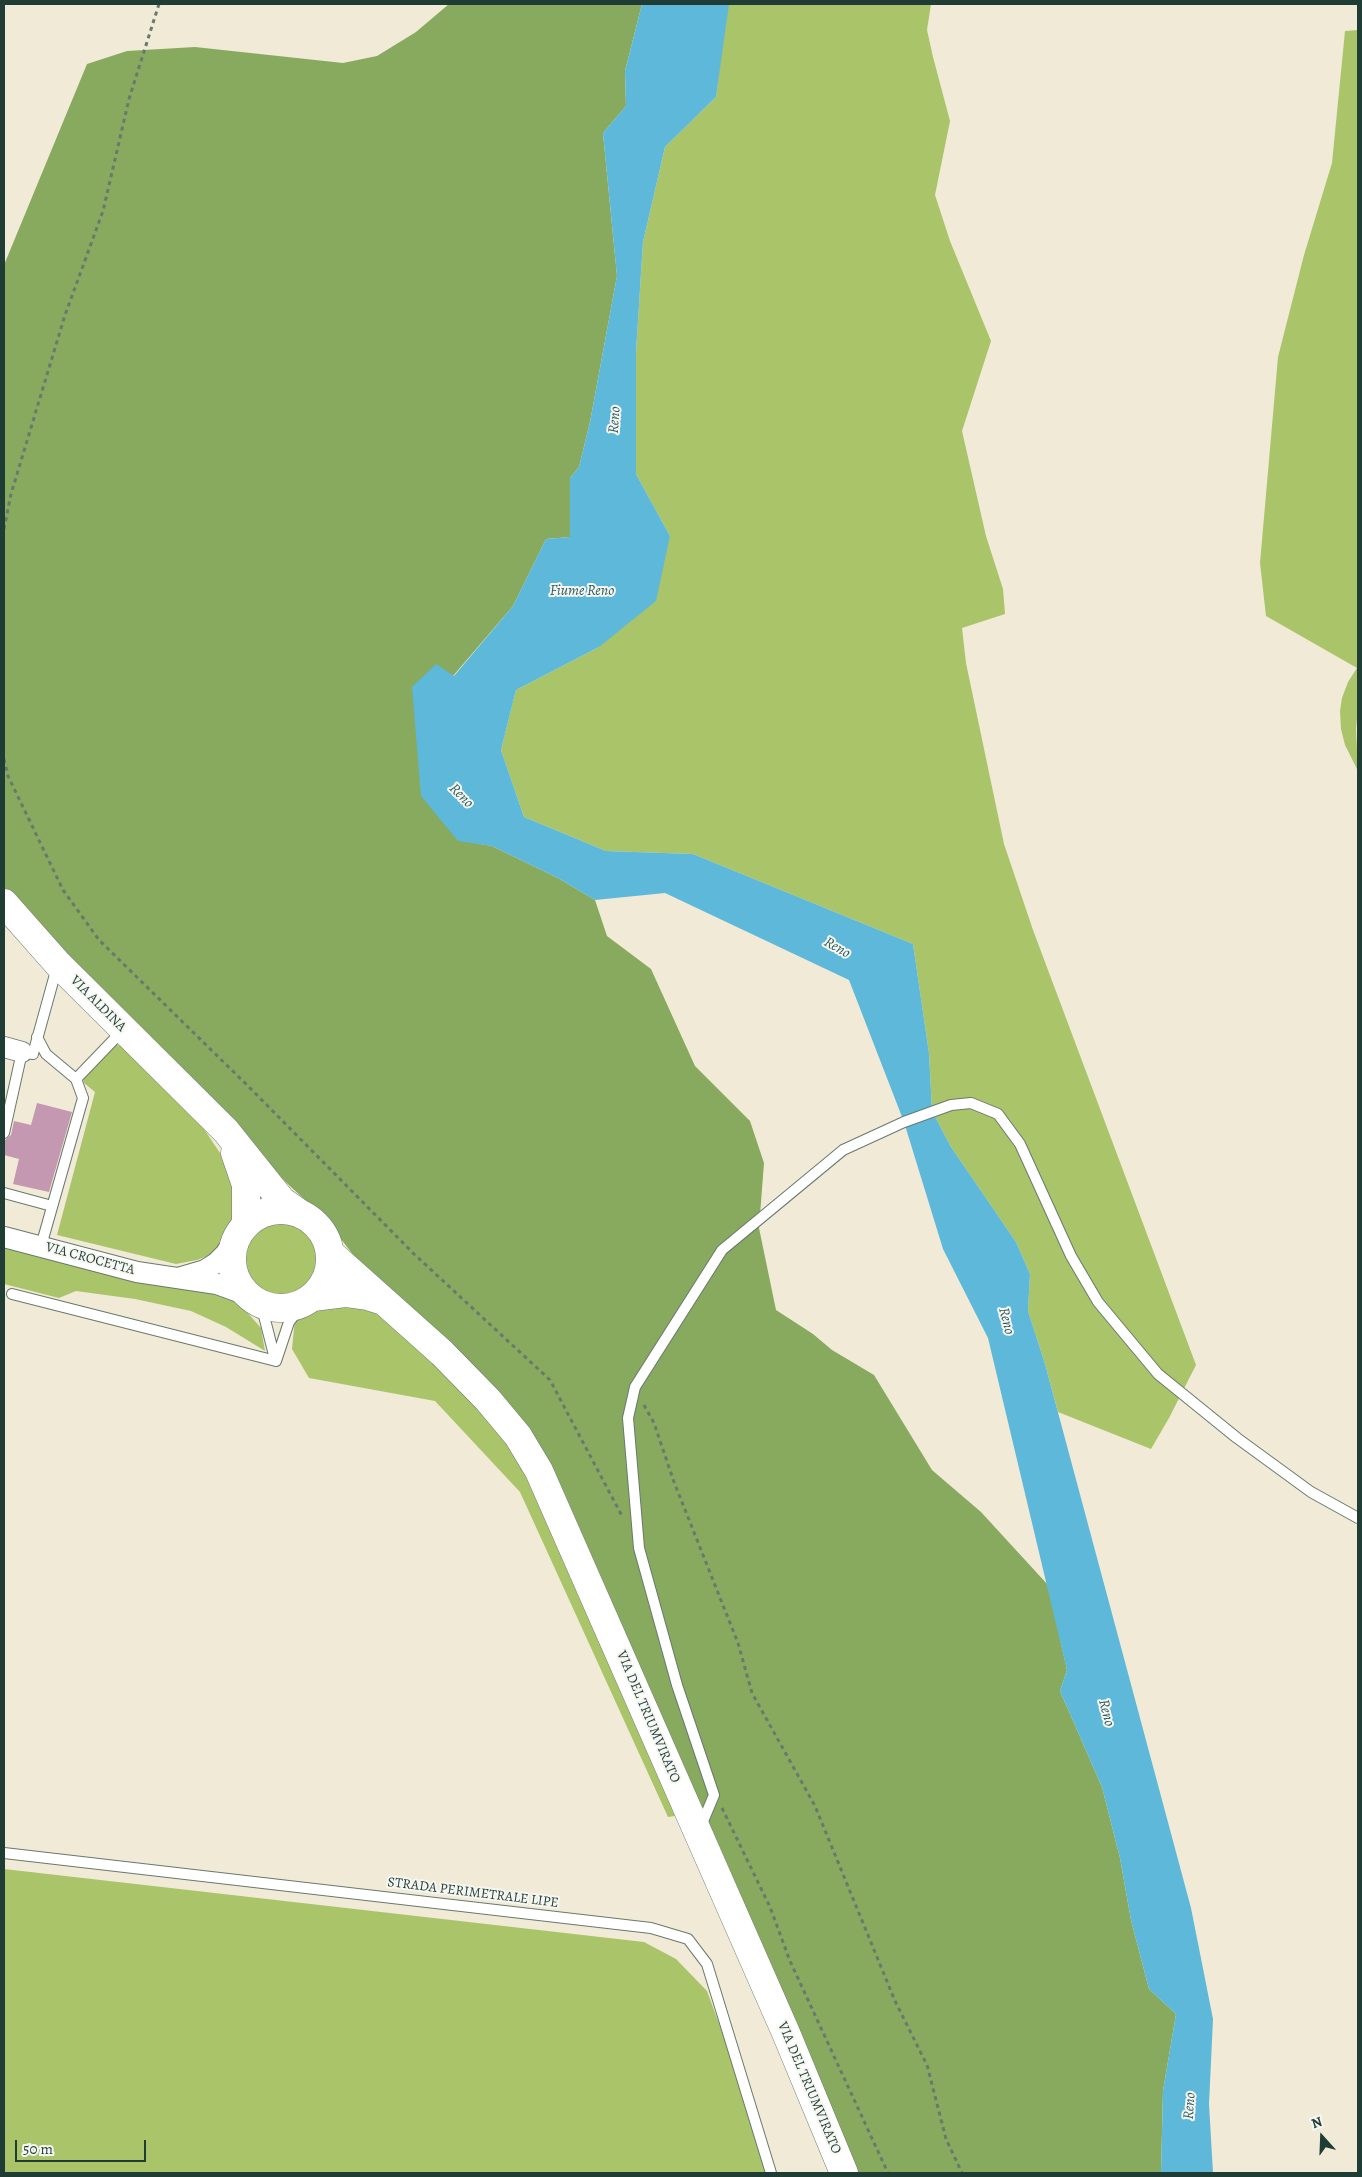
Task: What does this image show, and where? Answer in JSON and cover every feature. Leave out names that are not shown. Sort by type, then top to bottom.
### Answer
[{"type":"street","name":"VIA ALDINA","points":[[4,903],[58,964],[232,1138],[282,1201],[302,1215]]},
{"type":"street","name":"VIA ALDINA","points":[[197,1101],[236,1155],[242,1168],[246,1184],[242,1230]]},
{"type":"street","points":[[288,1210],[302,1215],[321,1230],[330,1253],[327,1277],[308,1300],[289,1308],[275,1308],[254,1300],[239,1285],[234,1273],[233,1248],[242,1230],[258,1216],[272,1211],[288,1210]]},
{"type":"street","name":"VIA CROCETTA","points":[[178,1277],[205,1270],[216,1263],[226,1254],[242,1230]]},
{"type":"street","name":"VIA CROCETTA","points":[[4,1237],[137,1272],[217,1284],[254,1300]]},
{"type":"street","name":"VIA DEL TRIUMVIRATO","points":[[330,1253],[442,1353],[488,1400],[518,1436],[539,1470],[559,1511],[786,2033],[844,2173]]},
{"type":"street","name":"VIA DEL TRIUMVIRATO","points":[[308,1300],[345,1293],[366,1296],[387,1303]]},
{"type":"lane","points":[[4,1133],[13,1049],[33,1054],[58,964]]},
{"type":"lane","points":[[76,1079],[124,1029]]},
{"type":"lane","points":[[38,1037],[46,1054],[76,1079],[83,1098],[41,1246]]},
{"type":"lane","points":[[698,1833],[714,1795],[677,1685],[639,1548],[628,1418],[635,1387],[722,1250],[843,1150],[904,1122],[951,1105],[972,1104],[998,1114],[1020,1144],[1071,1256],[1098,1302],[1158,1374],[1237,1438],[1304,1486],[1358,1518]]},
{"type":"lane","points":[[4,1194],[52,1206]]},
{"type":"lane","points":[[12,1294],[276,1361]]},
{"type":"lane","points":[[254,1300],[276,1361]]},
{"type":"lane","points":[[276,1361],[289,1322],[308,1300]]},
{"type":"lane","name":"STRADA PERIMETRALE LIPE","points":[[4,1853],[651,1928],[688,1939],[707,1964],[771,2173]]},
{"type":"path","points":[[4,529],[11,494],[65,315],[103,211],[129,99],[159,4]]},
{"type":"path","points":[[4,759],[8,776],[63,890],[99,940],[247,1085],[413,1253],[550,1380],[639,1548]]},
{"type":"path","points":[[635,1387],[654,1423],[674,1482],[738,1644],[752,1693],[815,1806],[895,2001],[927,2065],[946,2138],[962,2173]]},
{"type":"path","points":[[714,1795],[728,1819],[770,1907],[790,1961],[888,2173]]},
{"type":"green space","points":[[449,4],[642,4],[625,71],[626,106],[603,133],[617,276],[590,422],[579,467],[570,478],[570,537],[546,539],[513,606],[453,676],[458,840],[492,846],[558,878],[595,900],[607,936],[651,969],[695,1066],[750,1121],[764,1163],[759,1228],[776,1310],[813,1334],[832,1350],[874,1375],[932,1470],[981,1512],[1048,1585],[1067,1670],[1060,1691],[1102,1787],[1120,1858],[1131,1920],[1149,1989],[1176,2014],[1163,2091],[1161,2173],[856,2173],[749,1932],[713,1832],[689,1789],[563,1499],[360,1264],[325,1218],[164,1065],[4,905],[4,265],[87,64],[127,51],[195,47],[343,63],[377,56],[416,32]]},
{"type":"green space","points":[[727,4],[931,4],[927,30],[950,121],[935,195],[950,241],[991,341],[962,431],[986,536],[1003,589],[1005,614],[962,628],[966,663],[1004,844],[1033,930],[1196,1365],[1151,1449],[1058,1412],[1028,1311],[1030,1274],[1016,1242],[951,1147],[932,1111],[929,1053],[913,944],[693,854],[606,851],[524,817],[501,750],[516,690],[599,647],[670,536],[636,474],[636,352],[643,242],[665,147],[716,97]]},
{"type":"green space","points":[[1358,30],[1358,707],[1356,729],[1358,771],[1345,745],[1341,729],[1340,711],[1342,698],[1348,682],[1357,668],[1266,616],[1260,563],[1278,357],[1304,255],[1332,163],[1345,31]]},
{"type":"green space","points":[[114,1045],[129,1046],[194,1114],[234,1174],[237,1215],[220,1246],[213,1254],[197,1260],[176,1264],[57,1235],[95,1092],[84,1083],[83,1078]]},
{"type":"green space","points":[[281,1221],[296,1224],[308,1233],[317,1245],[320,1260],[317,1275],[308,1287],[296,1296],[281,1299],[266,1296],[254,1287],[245,1275],[242,1260],[245,1245],[254,1233],[266,1224]]},
{"type":"green space","points":[[4,1247],[223,1291],[239,1303],[261,1328],[265,1351],[226,1327],[191,1311],[135,1299],[76,1291],[59,1298],[4,1284]]},
{"type":"green space","points":[[315,1305],[373,1308],[463,1391],[515,1449],[553,1527],[675,1816],[668,1817],[520,1492],[435,1401],[309,1378],[292,1349],[295,1319]]},
{"type":"green space","points":[[4,1869],[644,1942],[676,1959],[707,1991],[738,2075],[767,2173],[4,2173]]},
{"type":"water","name":"Fiume Reno","points":[[642,4],[729,4],[716,97],[665,147],[643,242],[636,352],[636,474],[670,536],[656,601],[599,647],[516,690],[501,750],[524,817],[606,851],[693,854],[913,944],[929,1053],[932,1111],[951,1147],[1016,1242],[1030,1274],[1028,1311],[1045,1364],[1191,1908],[1213,2019],[1209,2104],[1213,2173],[1161,2173],[1163,2091],[1176,2014],[1149,1989],[1131,1920],[1120,1858],[1102,1787],[1060,1691],[1067,1670],[988,1338],[943,1249],[904,1122],[849,980],[665,893],[595,900],[558,878],[492,846],[458,841],[421,796],[412,687],[436,664],[454,676],[513,606],[546,539],[570,537],[570,478],[579,467],[590,422],[617,276],[603,133],[626,106],[625,71]]},
{"type":"building","points":[[37,1103],[72,1112],[49,1192],[13,1184],[19,1159],[4,1155],[5,1140],[11,1135],[14,1121],[31,1125]]},
{"type":"water label","name":"Reno","points":[[615,420]]},
{"type":"water label","name":"Reno","points":[[461,796]]},
{"type":"water label","name":"Reno","points":[[837,948]]},
{"type":"water label","name":"Reno","points":[[1006,1321]]},
{"type":"water label","name":"Reno","points":[[1106,1713]]},
{"type":"water label","name":"Reno","points":[[1190,2106]]}]
